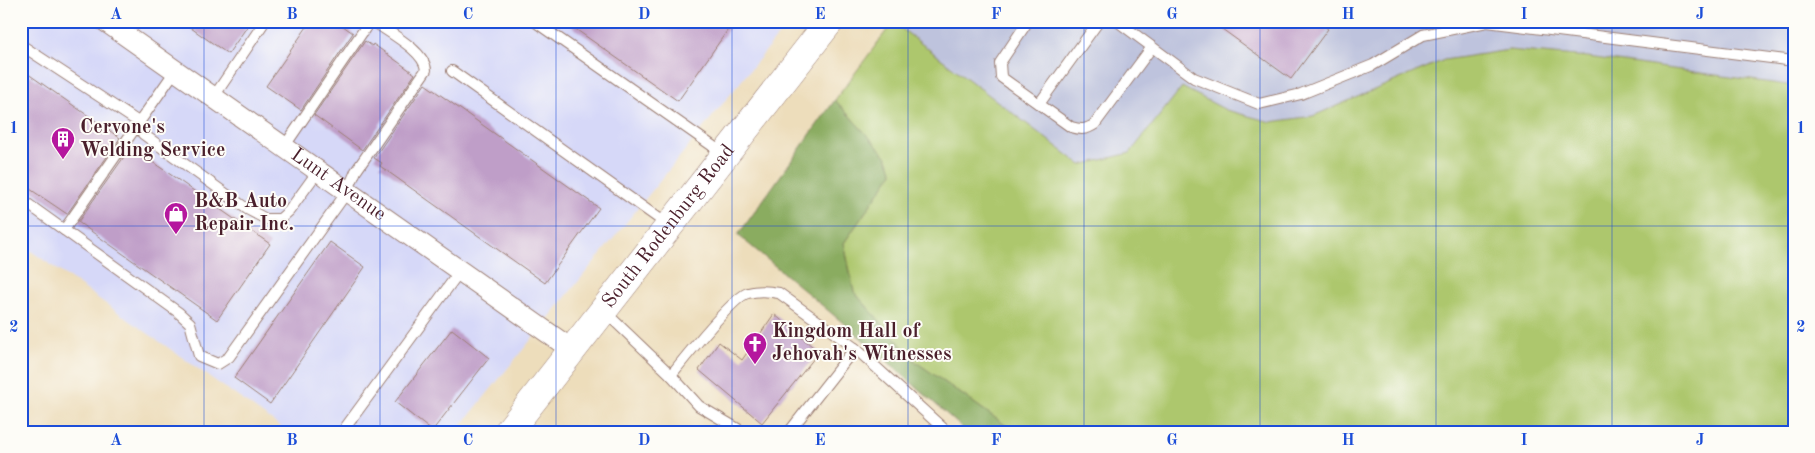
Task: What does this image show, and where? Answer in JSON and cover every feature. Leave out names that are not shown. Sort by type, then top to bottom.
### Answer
[{"type":"street","name":"Lunt Avenue","points":[[105,21],[571,349]]},
{"type":"street","name":"South Rodenburg Road","points":[[508,432],[571,349],[830,21]]},
{"type":"lane","points":[[213,98],[265,21]]},
{"type":"lane","points":[[21,199],[178,312],[190,323],[199,356],[218,364],[229,358],[347,192],[356,171],[426,70],[426,62],[416,51],[372,21],[284,148]]},
{"type":"lane","points":[[534,21],[725,155]]},
{"type":"lane","points":[[1028,21],[1000,63],[999,71],[1001,77],[1072,127],[1088,129],[1094,124],[1152,47]]},
{"type":"lane","points":[[1039,104],[1099,21]]},
{"type":"lane","points":[[1117,21],[1194,78],[1259,104],[1301,94],[1373,65],[1423,35],[1487,22],[1794,61]]},
{"type":"lane","points":[[21,45],[140,123],[143,134],[247,209],[266,219],[280,219],[318,171]]},
{"type":"lane","points":[[64,230],[175,71]]},
{"type":"lane","points":[[452,71],[669,225]]},
{"type":"lane","points":[[344,428],[460,271]]},
{"type":"lane","points":[[671,375],[721,316],[746,293],[766,291],[779,293],[855,348],[947,432]]},
{"type":"lane","points":[[603,310],[671,375],[699,406],[743,432]]},
{"type":"lane","points":[[789,432],[855,348]]},
{"type":"shaded area","points":[[21,21],[790,21],[456,432],[288,432],[21,244]]},
{"type":"shaded area","points":[[1794,21],[1794,86],[1588,57],[1509,50],[1444,60],[1313,116],[1271,122],[1226,110],[1182,88],[1130,153],[1081,165],[893,22]]},
{"type":"green space","points":[[893,22],[1081,165],[1130,153],[1182,87],[1226,110],[1271,122],[1313,116],[1444,60],[1509,50],[1588,57],[1794,86],[1794,432],[1015,432],[916,362],[854,292],[844,243],[893,172],[886,156],[835,100]]},
{"type":"green space","points":[[835,100],[886,156],[893,172],[844,243],[854,292],[916,362],[1015,432],[967,432],[861,338],[738,235]]},
{"type":"building","points":[[181,21],[251,21],[228,54]]},
{"type":"building","points":[[311,21],[336,21],[353,33],[301,110],[266,86]]},
{"type":"building","points":[[564,21],[734,21],[678,101]]},
{"type":"building","points":[[1211,21],[1317,21],[1328,29],[1291,79]]},
{"type":"building","points":[[365,41],[372,46],[373,44],[415,74],[362,150],[314,115]]},
{"type":"building","name":"Cervone's Welding Service","points":[[21,69],[120,138],[67,214],[21,183]]},
{"type":"building","points":[[425,84],[599,208],[545,283],[380,166],[382,163],[374,158]]},
{"type":"building","name":"B&B Auto Repair Inc.","points":[[131,147],[270,244],[217,320],[78,222]]},
{"type":"building","points":[[330,242],[365,267],[270,404],[234,378]]},
{"type":"building","name":"Kingdom Hall of Jehovah's Witnesses","points":[[774,314],[819,352],[762,423],[699,370],[719,342],[742,360]]},
{"type":"building","points":[[452,329],[489,358],[432,431],[395,402]]},
{"type":"place","name":"Cervone's Welding Service","points":[[63,160]]},
{"type":"place","name":"B&B Auto Repair Inc.","points":[[176,235]]},
{"type":"place","name":"Kingdom Hall of Jehovah's Witnesses","points":[[755,365]]}]
